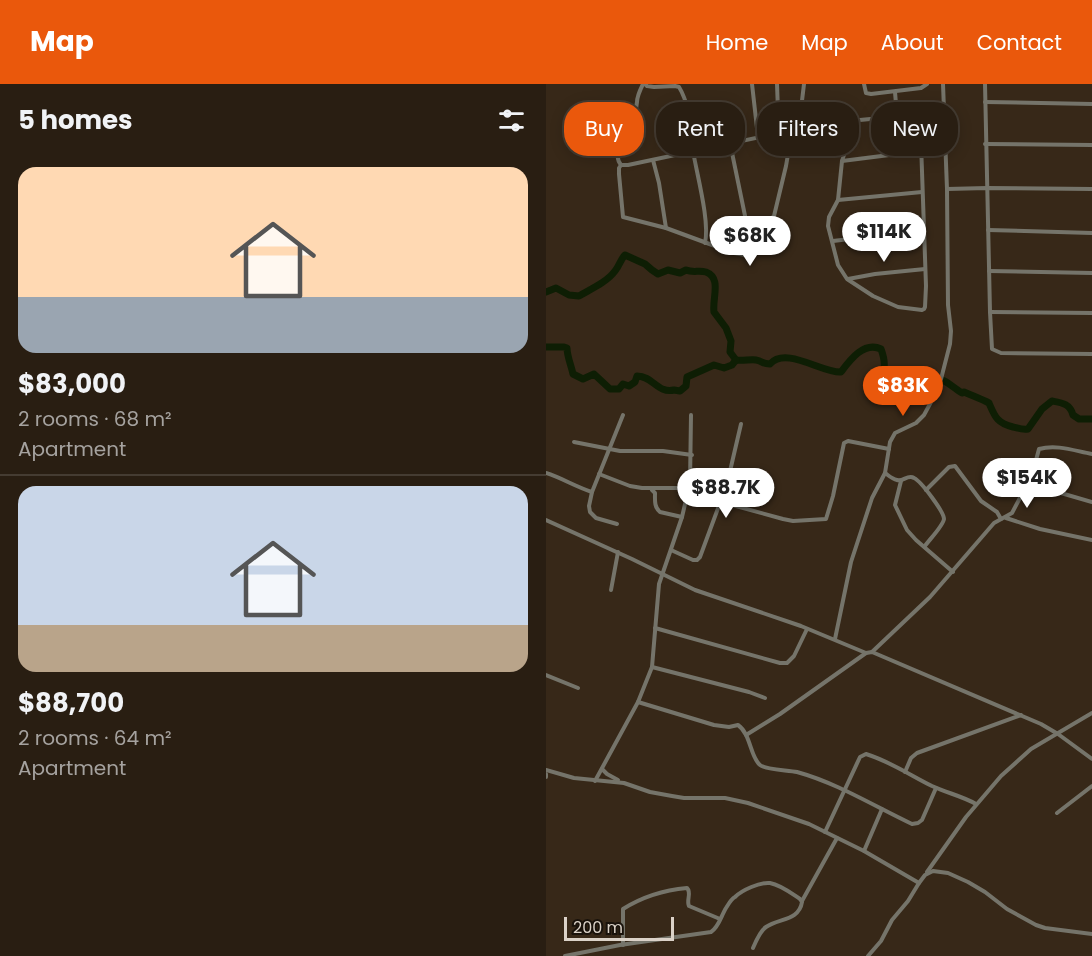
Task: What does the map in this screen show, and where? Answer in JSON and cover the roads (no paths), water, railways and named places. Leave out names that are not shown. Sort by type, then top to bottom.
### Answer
[{"type":"street","points":[[621,165],[617,159],[618,153],[634,127],[637,100],[644,84],[654,87],[680,86],[686,102]]},
{"type":"street","points":[[752,84],[757,128]]},
{"type":"street","points":[[777,84],[778,102]]},
{"type":"street","points":[[802,102],[804,84]]},
{"type":"street","points":[[864,84],[866,93],[871,94],[921,88],[927,84]]},
{"type":"street","points":[[943,84],[943,102]]},
{"type":"street","points":[[985,84],[991,345],[994,351],[1001,353],[1092,354]]},
{"type":"street","points":[[895,92],[896,102]]},
{"type":"street","points":[[984,102],[1092,104]]},
{"type":"street","points":[[985,144],[1092,145]]},
{"type":"street","points":[[621,165],[671,156]]},
{"type":"street","points":[[694,156],[706,223],[705,243]]},
{"type":"street","points":[[621,165],[619,174],[623,217],[666,228],[734,253],[749,256],[752,255],[750,240],[733,156]]},
{"type":"street","points":[[750,240],[774,216],[788,156]]},
{"type":"street","points":[[844,156],[838,200],[828,221],[838,265],[847,279],[873,296],[898,307],[922,310],[925,307],[926,286],[921,156]]},
{"type":"street","points":[[842,161],[882,156]]},
{"type":"street","points":[[834,639],[851,562],[872,498],[885,473],[892,437],[924,416],[941,379],[950,344],[945,156]]},
{"type":"street","points":[[653,160],[666,228]]},
{"type":"street","points":[[947,189],[1092,189]]},
{"type":"street","points":[[838,200],[922,192]]},
{"type":"street","points":[[833,241],[924,230]]},
{"type":"street","points":[[988,230],[1092,233]]},
{"type":"street","points":[[847,279],[925,269]]},
{"type":"street","points":[[989,271],[1092,273]]},
{"type":"street","points":[[990,312],[1092,313]]},
{"type":"street","points":[[617,524],[592,516],[589,506],[592,492],[623,415]]},
{"type":"street","points":[[595,781],[638,702],[652,667],[659,584],[682,517],[689,488],[692,415]]},
{"type":"street","points":[[671,550],[693,560],[698,558],[727,484],[741,424]]},
{"type":"street","points":[[574,442],[620,451],[663,451],[692,455]]},
{"type":"street","points":[[721,502],[793,521],[826,519],[844,442],[889,449]]},
{"type":"street","points":[[746,735],[869,652],[910,617],[953,572],[994,523],[1014,510],[1026,488],[1040,449],[1062,448],[1092,454]]},
{"type":"street","points":[[926,489],[949,466],[955,466],[981,501],[1003,518],[1092,540]]},
{"type":"street","points":[[546,473],[592,492]]},
{"type":"street","points":[[885,473],[895,480],[901,481],[912,477],[916,479],[926,489],[943,514],[943,522],[925,546]]},
{"type":"street","points":[[599,474],[630,486],[648,489],[689,488]]},
{"type":"street","points":[[901,481],[895,502],[907,530],[953,572]]},
{"type":"street","points":[[1026,488],[1065,494],[1092,502]]},
{"type":"street","points":[[648,489],[655,493],[657,510],[682,517]]},
{"type":"street","points":[[546,520],[703,593],[869,652],[1022,714],[1058,734],[1092,759]]},
{"type":"street","points":[[611,590],[618,552]]},
{"type":"street","points":[[655,628],[780,663],[787,663],[794,656],[807,629]]},
{"type":"street","points":[[652,667],[765,698]]},
{"type":"street","points":[[546,675],[578,688]]},
{"type":"street","points":[[638,702],[714,725],[729,727],[738,725],[746,735],[756,760],[761,766],[796,772],[823,780],[912,824],[922,820],[936,788]]},
{"type":"street","points":[[868,956],[881,941],[892,920],[908,901],[919,882],[976,804],[1001,776],[1030,749],[1092,713]]},
{"type":"street","points":[[904,772],[911,758],[917,753],[1022,714]]},
{"type":"street","points":[[825,832],[843,791],[863,755],[870,755],[936,788],[966,798],[976,804]]},
{"type":"street","points":[[602,768],[607,774],[624,783],[650,792],[684,798],[737,800],[809,824],[919,882]]},
{"type":"street","points":[[546,774],[624,783]]},
{"type":"street","points":[[1057,813],[1092,786]]},
{"type":"street","points":[[864,851],[882,809]]},
{"type":"street","points":[[753,948],[761,932],[767,926],[791,917],[799,910],[837,838]]},
{"type":"street","points":[[925,875],[938,871],[958,877],[985,892],[1007,909],[1045,928],[1092,934]]},
{"type":"street","points":[[565,956],[707,933],[715,930],[735,896],[764,883],[790,891],[802,902]]},
{"type":"street","points":[[623,945],[623,909],[654,895],[687,888],[690,906],[720,919]]},
{"type":"waterway","points":[[546,292],[556,288],[569,295],[579,296],[608,279],[625,255],[645,264],[658,274],[668,270],[680,273],[686,270],[706,272],[714,279],[714,312],[726,328],[731,341],[730,352],[736,360],[758,360],[770,364],[777,359],[794,359],[841,372],[858,353],[875,347],[881,349],[883,355],[882,375],[890,383],[904,387],[908,398],[923,397],[932,387],[934,379],[938,379],[962,393],[989,403],[997,419],[1013,427],[1028,429],[1042,409],[1052,401],[1066,405],[1079,419],[1092,419]]},
{"type":"waterway","points":[[546,347],[567,348],[573,374],[583,379],[594,374],[610,389],[619,389],[623,384],[629,386],[635,382],[637,376],[647,379],[664,390],[680,391],[686,386],[687,377],[714,365],[724,368],[732,365],[736,360]]}]
